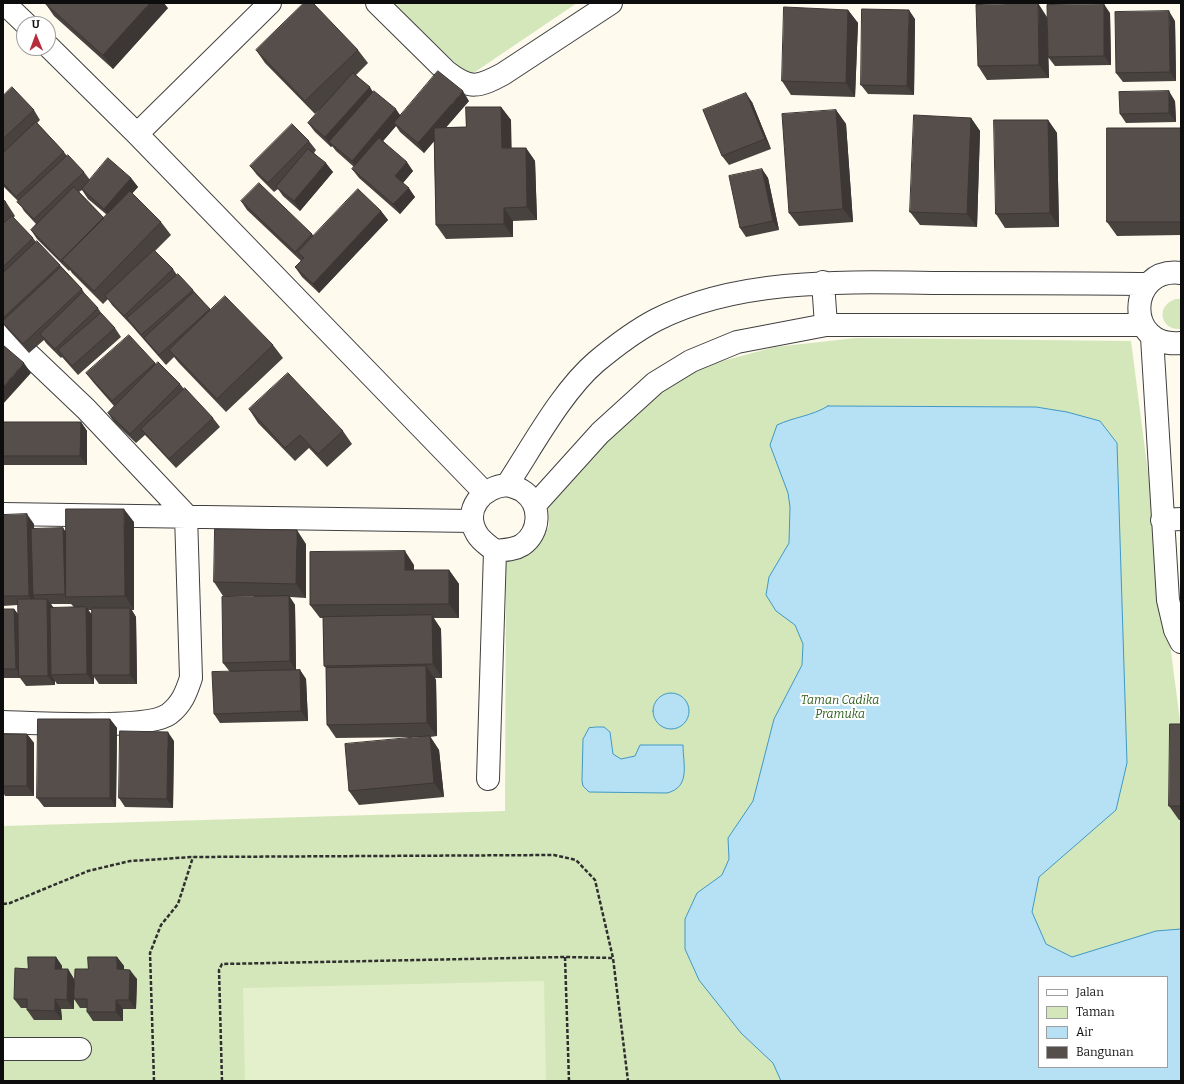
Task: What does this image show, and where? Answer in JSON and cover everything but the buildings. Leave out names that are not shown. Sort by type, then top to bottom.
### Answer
[{"type":"street","points":[[4,3],[18,16]]},
{"type":"street","points":[[137,134],[270,3]]},
{"type":"street","points":[[377,3],[447,72],[460,82],[474,85],[488,82],[503,74],[611,3]]},
{"type":"street","points":[[56,54],[137,134],[484,493]]},
{"type":"street","points":[[1181,272],[1168,272],[1157,276],[1148,284],[1142,293],[1139,303],[1139,314],[1147,331],[1172,520],[1168,600],[1175,630],[1181,642]]},
{"type":"street","points":[[507,485],[567,395],[595,363],[621,342],[655,320],[689,306],[735,294],[823,282],[1148,284]]},
{"type":"street","points":[[823,282],[826,325]]},
{"type":"street","points":[[535,506],[600,433],[628,406],[661,379],[691,361],[737,342],[826,325],[1147,331],[1162,342],[1181,343]]},
{"type":"street","points":[[3,330],[86,409],[186,515],[191,678],[184,698],[169,715],[146,721],[127,724],[3,722]]},
{"type":"street","points":[[507,485],[524,492],[535,506],[537,516],[536,527],[531,537],[523,544],[513,549],[495,551],[482,540],[476,532],[472,521],[473,510],[478,500],[484,493],[498,486],[507,485]]},
{"type":"street","points":[[3,514],[186,515],[472,521]]},
{"type":"street","points":[[488,779],[495,551]]},
{"type":"street","points":[[3,1049],[80,1049]]},
{"type":"path","points":[[3,904],[10,903],[88,871],[130,861],[192,857],[554,855],[576,860],[595,880],[613,958],[628,1081]]},
{"type":"path","points":[[154,1081],[150,953],[161,924],[178,904],[192,857]]},
{"type":"path","points":[[222,1081],[219,970],[222,964],[232,962],[565,957],[613,958]]},
{"type":"path","points":[[565,957],[569,1081]]},
{"type":"green space","points":[[393,3],[577,3],[469,76]]},
{"type":"green space","points":[[1176,299],[1181,299],[1181,329],[1174,329],[1168,326],[1163,317],[1165,306],[1169,302]]},
{"type":"green space","name":"Taman Cadika Pramuka","points":[[856,338],[1131,341],[1181,729],[1181,1081],[3,1081],[3,826],[505,811],[506,562],[536,549],[549,526],[548,506],[622,423],[663,389],[707,365],[775,347]]},
{"type":"green space","points":[[544,981],[546,1081],[245,1081],[243,988]]},
{"type":"water","points":[[828,406],[1036,407],[1067,412],[1100,421],[1117,443],[1127,763],[1116,810],[1039,877],[1032,912],[1046,944],[1072,957],[1156,931],[1181,929],[1181,1081],[781,1081],[773,1063],[741,1033],[699,980],[685,949],[685,919],[697,893],[722,875],[729,859],[728,838],[753,801],[774,719],[802,665],[803,644],[795,625],[776,611],[766,595],[769,577],[789,543],[790,507],[788,493],[770,445],[777,425]]},
{"type":"water","points":[[674,693],[684,698],[688,704],[688,718],[684,724],[678,728],[668,729],[658,724],[654,718],[653,708],[658,698],[664,694]]},
{"type":"water","points":[[604,727],[610,732],[613,754],[621,759],[635,756],[640,745],[683,745],[684,774],[680,786],[667,793],[589,792],[583,786],[582,781],[583,739],[589,728]]}]
